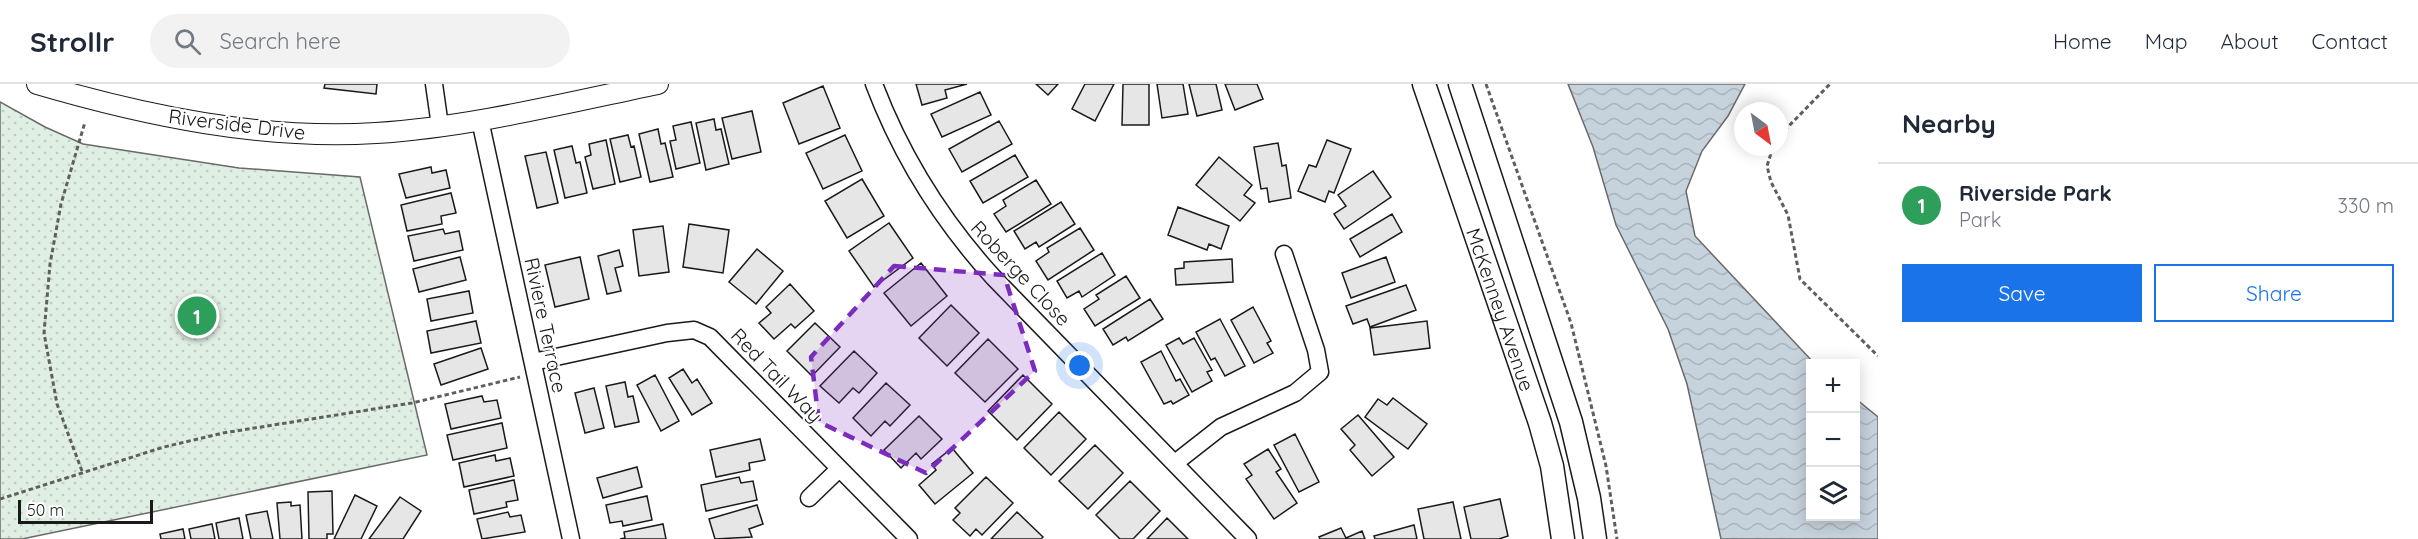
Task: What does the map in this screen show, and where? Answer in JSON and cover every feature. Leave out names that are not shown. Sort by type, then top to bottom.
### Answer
[{"type":"main road","name":"McKenney Avenue","points":[[1424,84],[1540,423],[1552,466],[1563,539]]},
{"type":"main road","name":"McKenney Avenue","points":[[1460,84],[1571,422],[1589,498],[1595,539]]},
{"type":"street","name":"Riverside Drive","points":[[37,84],[164,115],[266,130],[353,133],[440,126],[480,120],[658,84]]},
{"type":"street","points":[[434,84],[440,126]]},
{"type":"street","name":"Roberge Close","points":[[874,84],[929,198],[959,238],[994,278],[1248,539]]},
{"type":"street","name":"Riviere Terrace","points":[[480,120],[571,539]]},
{"type":"street","points":[[1175,463],[1221,427],[1295,393],[1320,372],[1316,350],[1284,254]]},
{"type":"street","name":"Red Tail Way","points":[[533,362],[667,333],[694,330],[710,337],[909,539]]},
{"type":"street","points":[[809,498],[839,469]]},
{"type":"path","points":[[1486,84],[1571,323],[1606,466],[1617,539]]},
{"type":"path","points":[[1788,127],[1830,84]]},
{"type":"path","points":[[82,471],[57,404],[44,333],[51,264],[61,204],[85,122]]},
{"type":"path","points":[[1770,156],[1767,166],[1771,182],[1788,215],[1800,279],[1878,356]]},
{"type":"path","points":[[0,499],[82,471],[164,447],[223,433],[412,403],[523,376]]},
{"type":"highlighted area","points":[[894,266],[1004,275],[1035,371],[926,473],[819,422],[811,357]]},
{"type":"green space","points":[[0,102],[45,127],[83,144],[239,168],[360,177],[427,455],[22,539],[0,539]]},
{"type":"water","points":[[1568,84],[1745,84],[1728,116],[1702,151],[1686,191],[1695,236],[1810,359],[1806,359],[1806,521],[1860,521],[1860,402],[1878,417],[1878,539],[1721,539],[1687,384],[1668,329],[1616,225],[1593,147]]},
{"type":"building","points":[[325,84],[377,84],[376,94],[324,88]]},
{"type":"building","points":[[916,84],[967,84],[945,90],[947,98],[922,105]]},
{"type":"building","points":[[1036,84],[1058,84],[1048,95]]},
{"type":"building","points":[[1085,84],[1114,84],[1095,121],[1072,109]]},
{"type":"building","points":[[1123,84],[1149,84],[1149,125],[1122,125]]},
{"type":"building","points":[[1157,84],[1183,84],[1188,114],[1162,118]]},
{"type":"building","points":[[1189,84],[1216,84],[1222,110],[1197,116]]},
{"type":"building","points":[[1225,84],[1257,84],[1263,99],[1235,110]]},
{"type":"building","points":[[823,86],[840,128],[799,144],[783,103]]},
{"type":"building","points":[[980,92],[991,115],[942,137],[931,114]]},
{"type":"building","points":[[752,111],[761,152],[732,159],[722,118]]},
{"type":"building","points":[[714,119],[716,130],[721,129],[729,164],[706,170],[696,123]]},
{"type":"building","points":[[999,121],[1012,144],[962,172],[949,149]]},
{"type":"building","points":[[691,122],[700,163],[676,169],[670,141],[676,140],[673,126]]},
{"type":"building","points":[[658,129],[661,144],[665,143],[673,177],[650,182],[639,134]]},
{"type":"building","points":[[628,135],[631,147],[634,146],[641,177],[620,182],[610,139]]},
{"type":"building","points":[[845,135],[862,171],[823,189],[806,153]]},
{"type":"building","points":[[606,140],[615,184],[593,189],[585,157],[591,155],[589,144]]},
{"type":"building","points":[[1327,140],[1351,149],[1334,193],[1329,191],[1325,202],[1298,191],[1309,165],[1316,167]]},
{"type":"building","points":[[1278,143],[1282,166],[1286,165],[1291,198],[1269,202],[1267,188],[1261,189],[1254,147]]},
{"type":"building","points":[[572,146],[576,163],[580,162],[587,193],[565,198],[554,150]]},
{"type":"building","points":[[546,152],[558,203],[537,208],[525,156]]},
{"type":"building","points":[[1015,155],[1028,177],[983,203],[970,181]]},
{"type":"building","points":[[1219,157],[1252,185],[1244,195],[1255,203],[1240,221],[1196,185]]},
{"type":"building","points":[[431,167],[432,173],[446,170],[450,188],[406,198],[399,174]]},
{"type":"building","points":[[1373,171],[1391,197],[1344,229],[1334,214],[1346,206],[1338,195]]},
{"type":"building","points":[[862,179],[884,216],[847,238],[825,201]]},
{"type":"building","points":[[1036,180],[1051,204],[1006,232],[994,214],[1006,206],[1003,200]]},
{"type":"building","points":[[451,193],[456,213],[441,216],[442,224],[407,231],[401,205]]},
{"type":"building","points":[[1061,202],[1075,224],[1039,247],[1036,242],[1025,249],[1014,231]]},
{"type":"building","points":[[1178,207],[1229,226],[1221,249],[1209,244],[1207,250],[1168,235]]},
{"type":"building","points":[[1392,214],[1402,232],[1360,257],[1350,239]]},
{"type":"building","points":[[889,223],[913,258],[874,287],[849,251]]},
{"type":"building","points":[[689,224],[729,230],[723,273],[683,267]]},
{"type":"building","points":[[663,226],[669,272],[639,276],[633,230]]},
{"type":"building","points":[[1080,228],[1094,250],[1048,280],[1036,261],[1049,252],[1047,248]]},
{"type":"building","points":[[443,229],[445,234],[459,231],[463,250],[414,261],[408,236]]},
{"type":"building","points":[[757,249],[783,271],[756,304],[729,282]]},
{"type":"building","points":[[619,250],[623,266],[615,268],[621,291],[607,294],[598,256]]},
{"type":"building","points":[[1102,253],[1115,275],[1082,297],[1079,291],[1067,298],[1057,281]]},
{"type":"building","points":[[460,257],[466,280],[419,292],[413,269]]},
{"type":"building","points":[[580,257],[589,299],[555,307],[545,265]]},
{"type":"building","points":[[1386,257],[1395,282],[1351,298],[1342,273]]},
{"type":"building","points":[[1232,259],[1233,282],[1176,285],[1175,269],[1184,268],[1184,262]]},
{"type":"building","points":[[921,263],[947,296],[911,326],[884,293]]},
{"type":"building","points":[[1126,276],[1140,298],[1095,326],[1084,309],[1099,299],[1096,295]]},
{"type":"building","points":[[790,284],[814,311],[795,328],[791,324],[774,339],[759,323],[771,313],[766,307]]},
{"type":"building","points":[[1406,285],[1416,310],[1370,327],[1367,319],[1353,324],[1346,306]]},
{"type":"building","points":[[469,291],[473,313],[431,321],[427,299]]},
{"type":"building","points":[[1150,299],[1163,319],[1128,341],[1126,337],[1113,345],[1103,329]]},
{"type":"building","points":[[951,305],[979,333],[947,366],[919,338]]},
{"type":"building","points":[[1253,307],[1271,341],[1267,343],[1273,353],[1254,363],[1231,320]]},
{"type":"building","points":[[1220,319],[1245,366],[1225,376],[1215,358],[1211,360],[1196,332]]},
{"type":"building","points":[[476,321],[481,343],[431,353],[427,331]]},
{"type":"building","points":[[1427,321],[1430,348],[1374,355],[1370,328]]},
{"type":"building","points":[[815,323],[840,347],[812,376],[787,351]]},
{"type":"building","points":[[1179,338],[1183,344],[1194,338],[1212,370],[1207,372],[1212,381],[1192,392],[1166,345]]},
{"type":"building","points":[[988,339],[1018,369],[985,402],[955,373]]},
{"type":"building","points":[[481,348],[488,369],[441,385],[434,364]]},
{"type":"building","points":[[854,351],[877,373],[859,393],[853,388],[839,403],[820,386]]},
{"type":"building","points":[[1161,351],[1176,381],[1180,379],[1189,395],[1173,404],[1171,401],[1164,404],[1141,362]]},
{"type":"building","points":[[683,369],[692,383],[697,379],[712,403],[692,415],[669,378]]},
{"type":"building","points":[[655,375],[679,421],[661,431],[637,385]]},
{"type":"building","points":[[1023,375],[1052,404],[1017,440],[988,411]]},
{"type":"building","points":[[625,382],[628,397],[633,396],[639,422],[615,427],[606,386]]},
{"type":"building","points":[[886,383],[910,405],[890,426],[885,421],[871,436],[853,418]]},
{"type":"building","points":[[594,388],[604,428],[585,433],[575,393]]},
{"type":"building","points":[[482,396],[484,402],[497,400],[501,418],[451,429],[445,404]]},
{"type":"building","points":[[1393,398],[1427,424],[1408,449],[1365,417],[1378,399],[1387,405]]},
{"type":"building","points":[[1059,412],[1086,439],[1051,475],[1024,448]]},
{"type":"building","points":[[1358,415],[1394,457],[1372,476],[1350,450],[1355,445],[1341,429]]},
{"type":"building","points":[[919,416],[942,439],[921,459],[916,453],[901,468],[884,450]]},
{"type":"building","points":[[502,423],[507,448],[453,460],[447,435]]},
{"type":"building","points":[[1295,434],[1319,482],[1299,492],[1274,445]]},
{"type":"building","points":[[760,439],[765,460],[749,463],[750,470],[716,477],[710,450]]},
{"type":"building","points":[[1095,445],[1123,473],[1088,509],[1059,481]]},
{"type":"building","points":[[952,448],[973,473],[935,504],[919,485],[936,470],[932,464]]},
{"type":"building","points":[[1268,449],[1281,469],[1276,472],[1297,503],[1274,519],[1246,479],[1252,475],[1244,464]]},
{"type":"building","points":[[495,455],[496,461],[510,458],[514,476],[464,487],[459,463]]},
{"type":"building","points":[[637,467],[642,487],[603,498],[597,478]]},
{"type":"building","points":[[739,477],[741,483],[753,481],[757,500],[706,511],[701,485]]},
{"type":"building","points":[[986,477],[1013,503],[982,535],[976,529],[970,536],[953,520],[960,513],[955,508]]},
{"type":"building","points":[[514,480],[518,500],[506,502],[507,507],[474,514],[469,490]]},
{"type":"building","points":[[1130,481],[1160,511],[1133,539],[1120,539],[1096,515]]},
{"type":"building","points":[[332,491],[333,534],[327,534],[327,539],[309,539],[308,492]]},
{"type":"building","points":[[355,495],[377,506],[361,539],[334,539]]},
{"type":"building","points":[[647,496],[652,520],[623,526],[622,521],[610,523],[606,505]]},
{"type":"building","points":[[400,497],[421,511],[403,539],[369,539]]},
{"type":"building","points":[[1500,499],[1508,536],[1499,539],[1471,539],[1464,507]]},
{"type":"building","points":[[291,502],[291,506],[300,505],[302,539],[280,539],[277,503]]},
{"type":"building","points":[[1453,502],[1461,539],[1424,539],[1418,509]]},
{"type":"building","points":[[757,505],[763,524],[749,529],[752,537],[715,539],[709,519]]},
{"type":"building","points":[[267,511],[273,539],[251,539],[246,515]]},
{"type":"building","points":[[508,512],[510,517],[521,515],[525,532],[482,539],[477,519]]},
{"type":"building","points":[[1017,512],[1043,537],[1041,539],[991,539]]},
{"type":"building","points":[[239,518],[243,539],[219,539],[216,523]]},
{"type":"building","points":[[1167,518],[1188,539],[1147,539]]},
{"type":"building","points":[[212,524],[215,539],[191,539],[189,529]]},
{"type":"building","points":[[663,524],[666,539],[620,539],[625,538],[624,532]]},
{"type":"building","points":[[1414,525],[1417,539],[1375,539],[1374,536]]},
{"type":"building","points":[[1341,528],[1346,538],[1362,531],[1365,539],[1320,539],[1319,537]]},
{"type":"building","points":[[183,529],[185,539],[161,539],[160,534]]},
{"type":"place","name":"Riverside Park","points":[[197,316]]}]
